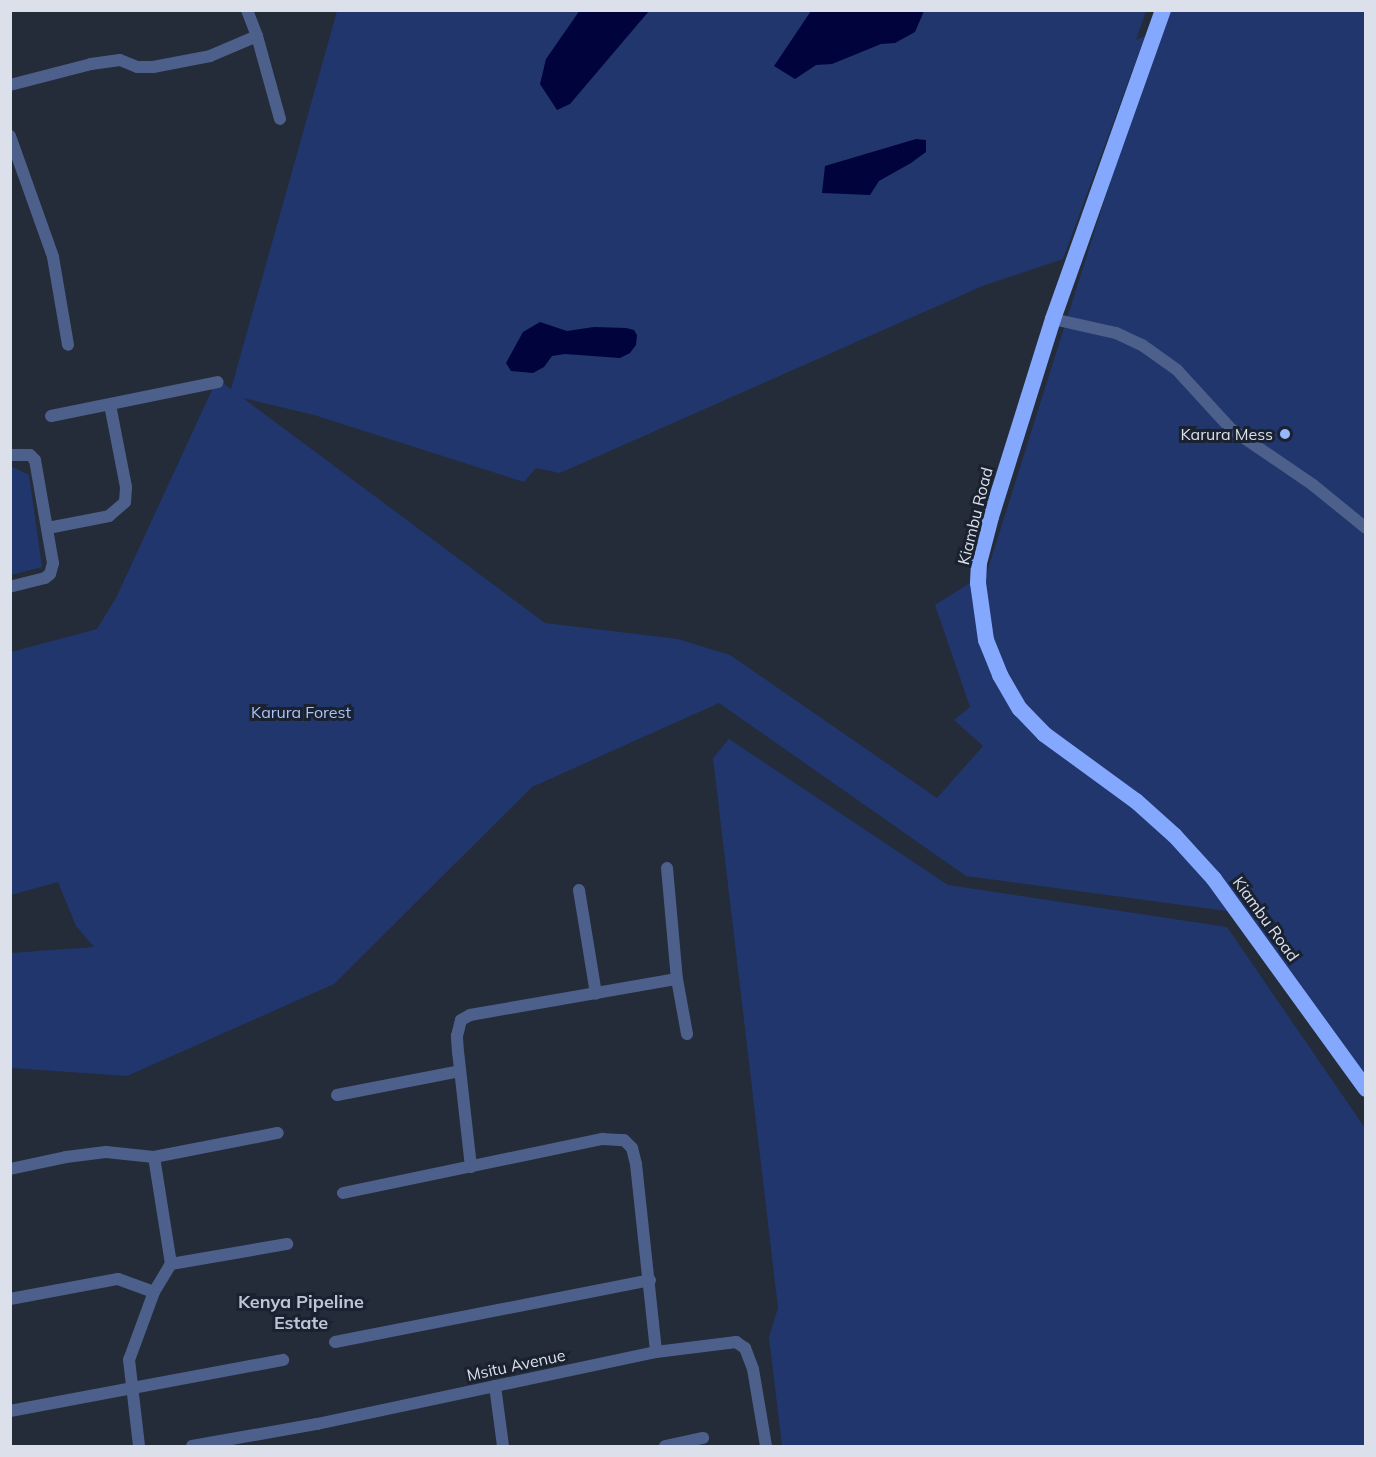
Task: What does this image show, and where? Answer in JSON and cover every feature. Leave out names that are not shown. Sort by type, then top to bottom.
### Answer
[{"type":"highway","name":"Kiambu Road","points":[[1163,10],[1053,319],[991,517],[979,563],[978,583],[986,640],[1000,675],[1020,709],[1044,734],[1136,801],[1175,836],[1214,879],[1365,1089]]},
{"type":"street","points":[[247,10],[280,119]]},
{"type":"street","points":[[10,85],[101,63],[125,60],[137,67],[153,67],[210,56],[256,36]]},
{"type":"street","points":[[10,136],[53,257],[68,345]]},
{"type":"street","points":[[1053,319],[1116,333],[1142,345],[1176,370],[1230,429],[1313,484],[1365,528]]},
{"type":"street","points":[[51,416],[218,382]]},
{"type":"street","points":[[48,528],[110,516],[124,502],[126,487],[110,405]]},
{"type":"street","points":[[10,455],[30,455],[35,460],[54,563],[50,574],[35,582],[10,587]]},
{"type":"street","points":[[667,868],[677,979],[687,1034]]},
{"type":"street","points":[[579,890],[596,994]]},
{"type":"street","points":[[471,1167],[457,1036],[461,1020],[470,1015],[677,979]]},
{"type":"street","points":[[337,1095],[460,1071]]},
{"type":"street","points":[[10,1169],[66,1157],[106,1152],[154,1157],[278,1133]]},
{"type":"street","points":[[344,1192],[602,1139],[624,1140],[632,1148],[636,1164],[656,1352]]},
{"type":"street","points":[[139,1446],[129,1360],[154,1292],[171,1264],[154,1157]]},
{"type":"street","points":[[171,1264],[287,1244]]},
{"type":"street","points":[[10,1299],[118,1279],[154,1292]]},
{"type":"street","points":[[335,1342],[650,1280]]},
{"type":"street","name":"Msitu Avenue","points":[[192,1446],[656,1352],[720,1343],[741,1343],[749,1355],[753,1369],[766,1446]]},
{"type":"street","points":[[10,1411],[132,1386],[283,1360]]},
{"type":"street","points":[[495,1386],[503,1446]]},
{"type":"street","points":[[665,1446],[703,1438]]},
{"type":"green space","name":"Karura Forest","points":[[337,11],[1146,11],[1136,40],[1145,36],[1063,259],[985,285],[560,473],[536,468],[524,482],[314,415],[243,398],[545,623],[678,639],[730,655],[937,798],[983,746],[954,720],[970,707],[935,605],[987,572],[1164,11],[1365,11],[1365,1081],[1249,914],[966,876],[719,703],[532,787],[334,984],[127,1076],[11,1068],[11,953],[94,947],[76,926],[58,882],[11,895],[11,652],[97,629],[116,598],[217,379],[231,389]]},
{"type":"green space","points":[[11,466],[29,475],[42,567],[11,575]]},
{"type":"green space","points":[[729,739],[948,885],[1227,927],[1365,1128],[1365,1446],[782,1446],[769,1337],[778,1308],[713,758]]},
{"type":"shaded area","points":[[580,10],[649,11],[570,104],[557,110],[540,84],[546,59]]},
{"type":"shaded area","points":[[811,11],[924,11],[915,32],[895,43],[881,44],[832,64],[816,65],[795,79],[774,66]]},
{"type":"shaded area","points":[[916,139],[926,140],[926,152],[879,181],[870,195],[822,193],[825,166]]},
{"type":"shaded area","points":[[540,322],[567,331],[594,327],[626,328],[634,330],[637,335],[636,345],[630,353],[620,358],[565,354],[552,356],[544,367],[533,373],[511,371],[506,363],[523,332]]},
{"type":"place","name":"Karura Mess","points":[[1285,434]]},
{"type":"district","name":"Kenya Pipeline Estate","points":[[301,1313]]}]
